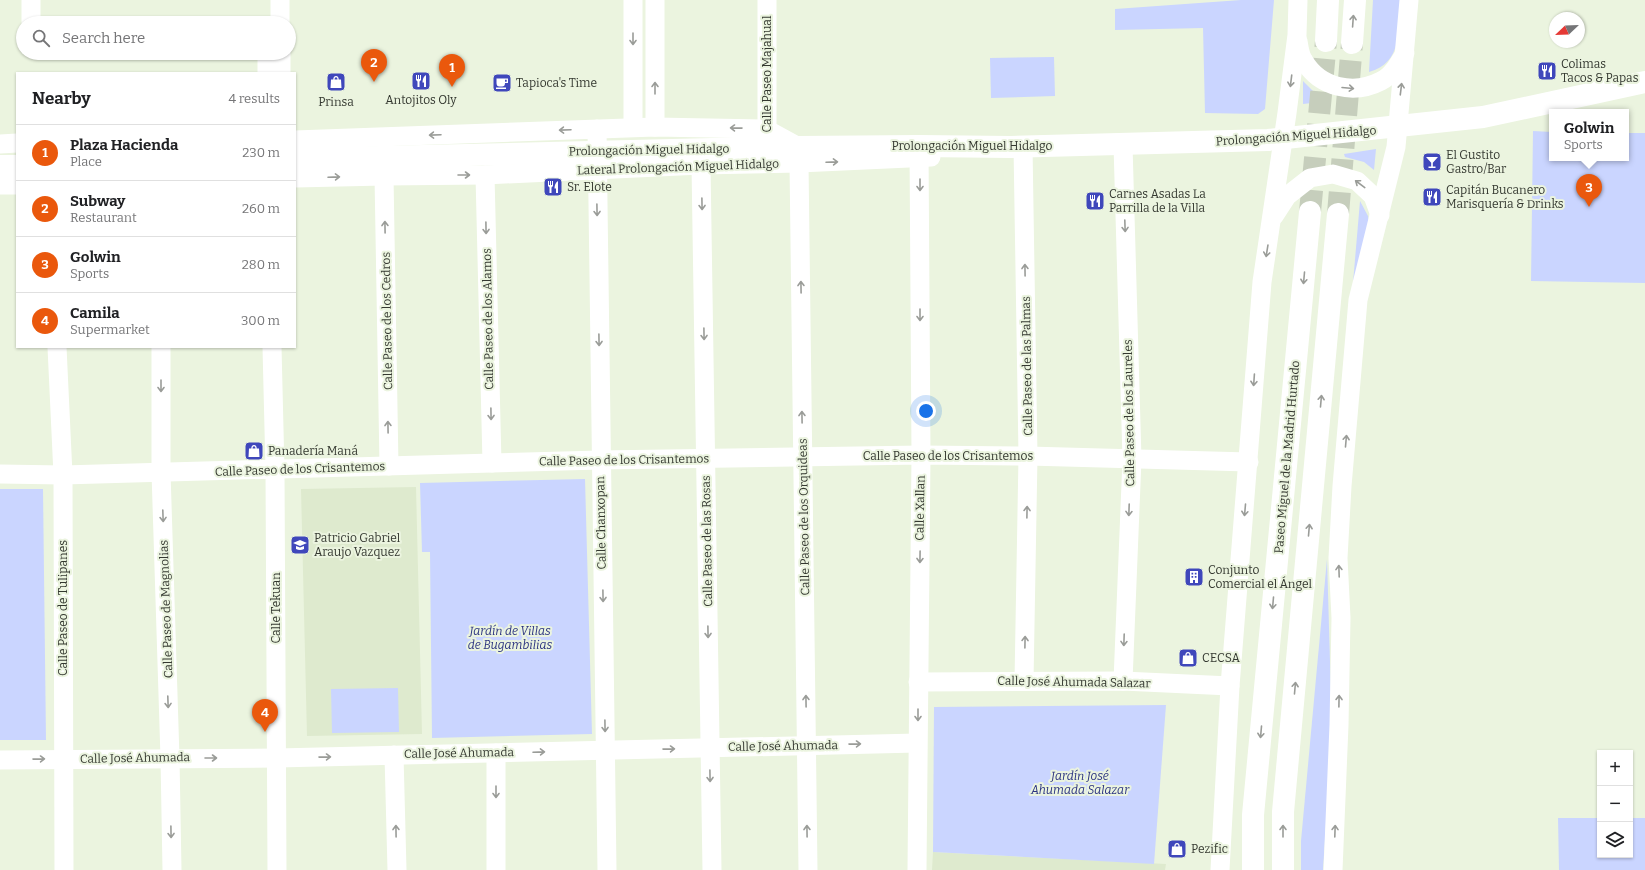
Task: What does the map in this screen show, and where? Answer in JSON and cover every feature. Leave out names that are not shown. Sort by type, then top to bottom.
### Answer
[{"type":"main road","points":[[1326,41],[1328,0]]},
{"type":"main road","points":[[1352,43],[1354,0]]},
{"type":"main road","name":"Prolongación Miguel Hidalgo","points":[[296,159],[597,161],[767,138],[799,155],[1283,139],[1398,128],[1483,117],[1645,82]]},
{"type":"main road","points":[[0,166],[16,166]]},
{"type":"main road","name":"Paseo Miguel de la Madrid Hurtado","points":[[1253,870],[1253,815],[1310,212]]},
{"type":"main road","points":[[1283,870],[1283,812],[1338,214]]},
{"type":"street","points":[[31,0],[31,16]]},
{"type":"street","points":[[267,0],[267,16]]},
{"type":"street","points":[[280,0],[280,16]]},
{"type":"street","points":[[633,0],[633,128]]},
{"type":"street","points":[[655,0],[655,127]]},
{"type":"street","name":"Calle Paseo Majahual","points":[[767,0],[767,138]]},
{"type":"street","points":[[1220,870],[1230,686],[1249,462],[1262,282],[1297,35],[1298,0]]},
{"type":"street","points":[[1333,870],[1339,725],[1340,618],[1338,558],[1342,486],[1358,300],[1396,147],[1409,0]]},
{"type":"street","points":[[1297,35],[1303,60],[1315,76],[1335,86],[1358,89],[1382,81],[1395,69],[1405,52]]},
{"type":"street","points":[[267,60],[267,72]]},
{"type":"street","points":[[280,60],[281,72]]},
{"type":"street","points":[[296,140],[655,127],[767,138]]},
{"type":"street","name":"Calle Chanxopan","points":[[597,129],[600,460],[607,870]]},
{"type":"street","points":[[0,144],[16,143]]},
{"type":"street","name":"Calle Paseo de los Laureles","points":[[1123,145],[1132,459],[1123,681]]},
{"type":"street","name":"Calle Paseo de las Palmas","points":[[1017,147],[1028,456],[1024,681]]},
{"type":"street","name":"Calle Xallan","points":[[917,870],[921,455],[919,152]]},
{"type":"street","name":"Lateral Prolongación Miguel Hidalgo","points":[[296,178],[485,175],[597,161],[701,165],[799,155]]},
{"type":"street","name":"Calle Paseo de los Orquideas","points":[[799,155],[808,870]]},
{"type":"street","name":"Calle Paseo de las Rosas","points":[[701,165],[712,870]]},
{"type":"street","points":[[1272,219],[1287,196],[1310,178],[1333,174],[1357,181],[1373,196],[1380,216]]},
{"type":"street","name":"Calle Paseo de los Alamos","points":[[485,175],[492,463]]},
{"type":"street","name":"Calle Paseo de los Cedros","points":[[384,176],[389,466]]},
{"type":"street","points":[[0,185],[16,185]]},
{"type":"street","name":"Calle Paseo de Tulipanes","points":[[57,348],[63,475],[64,870]]},
{"type":"street","name":"Calle Paseo de Magnolias","points":[[161,348],[161,472],[172,870]]},
{"type":"street","name":"Calle Tekuan","points":[[272,348],[280,470]]},
{"type":"street","name":"Calle Tekuan","points":[[277,870],[281,758],[280,470],[283,348]]},
{"type":"street","name":"Calle Paseo de los Crisantemos","points":[[0,474],[63,475],[600,460],[921,455],[1028,456],[1249,462]]},
{"type":"street","name":"Calle José Ahumada Salazar","points":[[918,682],[1123,681],[1230,686]]},
{"type":"street","name":"Calle José Ahumada","points":[[0,760],[281,758],[918,743]]},
{"type":"street","points":[[496,753],[496,870]]},
{"type":"street","points":[[394,755],[397,870]]},
{"type":"street","name":"Calle Tekuan","points":[[281,758],[287,870]]},
{"type":"shaded area","points":[[416,487],[422,734],[307,736],[301,489]]},
{"type":"shaded area","points":[[933,852],[1166,864],[1165,870],[932,870]]},
{"type":"green space","points":[[1241,0],[1274,0],[1265,109],[1258,114],[1205,113],[1203,28],[1115,30],[1115,9]]},
{"type":"green space","points":[[1373,0],[1401,0],[1399,33],[1397,44],[1393,53],[1388,61],[1380,68],[1369,72]]},
{"type":"green space","points":[[1054,57],[1055,96],[991,98],[990,58]]},
{"type":"green space","points":[[1303,81],[1315,93],[1330,101],[1303,104]]},
{"type":"green space","points":[[1533,131],[1549,132],[1549,161],[1629,161],[1629,133],[1645,133],[1645,283],[1531,281]]},
{"type":"green space","points":[[1376,149],[1374,170],[1364,162],[1345,157],[1344,154]]},
{"type":"green space","points":[[1360,201],[1368,216],[1369,222],[1353,283]]},
{"type":"green space","name":"Jardín de Villas de Bugambilias","points":[[585,479],[592,734],[432,738],[430,552],[422,552],[420,483]]},
{"type":"green space","points":[[0,489],[43,489],[46,740],[0,740]]},
{"type":"green space","points":[[1327,559],[1332,730],[1323,870],[1301,870],[1301,841]]},
{"type":"green space","points":[[398,688],[399,732],[332,733],[331,689]]},
{"type":"green space","name":"Jardín José Ahumada Salazar","points":[[1166,705],[1154,864],[933,852],[934,707]]},
{"type":"green space","points":[[1558,818],[1597,818],[1597,858],[1633,858],[1633,818],[1645,818],[1645,870],[1559,870]]},
{"type":"tunnel","points":[[1310,212],[1326,41]]},
{"type":"tunnel","points":[[1338,214],[1352,43]]},
{"type":"place","name":"Colimas Tacos & Papas","points":[[1547,71]]},
{"type":"place","name":"Antojitos Oly","points":[[421,81]]},
{"type":"place","name":"Prinsa","points":[[336,82]]},
{"type":"place","name":"Subway","points":[[374,82]]},
{"type":"place","name":"Tapioca's Time","points":[[502,83]]},
{"type":"place","name":"Plaza Hacienda","points":[[452,87]]},
{"type":"place","name":"El Gustito Gastro/Bar","points":[[1432,162]]},
{"type":"place","name":"Sr. Elote","points":[[553,187]]},
{"type":"place","name":"Capitán Bucanero Marisquería & Drinks","points":[[1432,197]]},
{"type":"place","name":"Carnes Asadas La Parrilla de la Villa","points":[[1095,201]]},
{"type":"place","name":"Golwin","points":[[1589,207]]},
{"type":"place","name":"Panadería Maná","points":[[254,451]]},
{"type":"place","name":"Patricio Gabriel Araujo Vazquez","points":[[300,545]]},
{"type":"place","name":"Conjunto Comercial el Ángel","points":[[1194,577]]},
{"type":"place","name":"CECSA","points":[[1188,658]]},
{"type":"place","name":"Camila","points":[[265,732]]},
{"type":"place","name":"Pezific","points":[[1177,849]]}]
